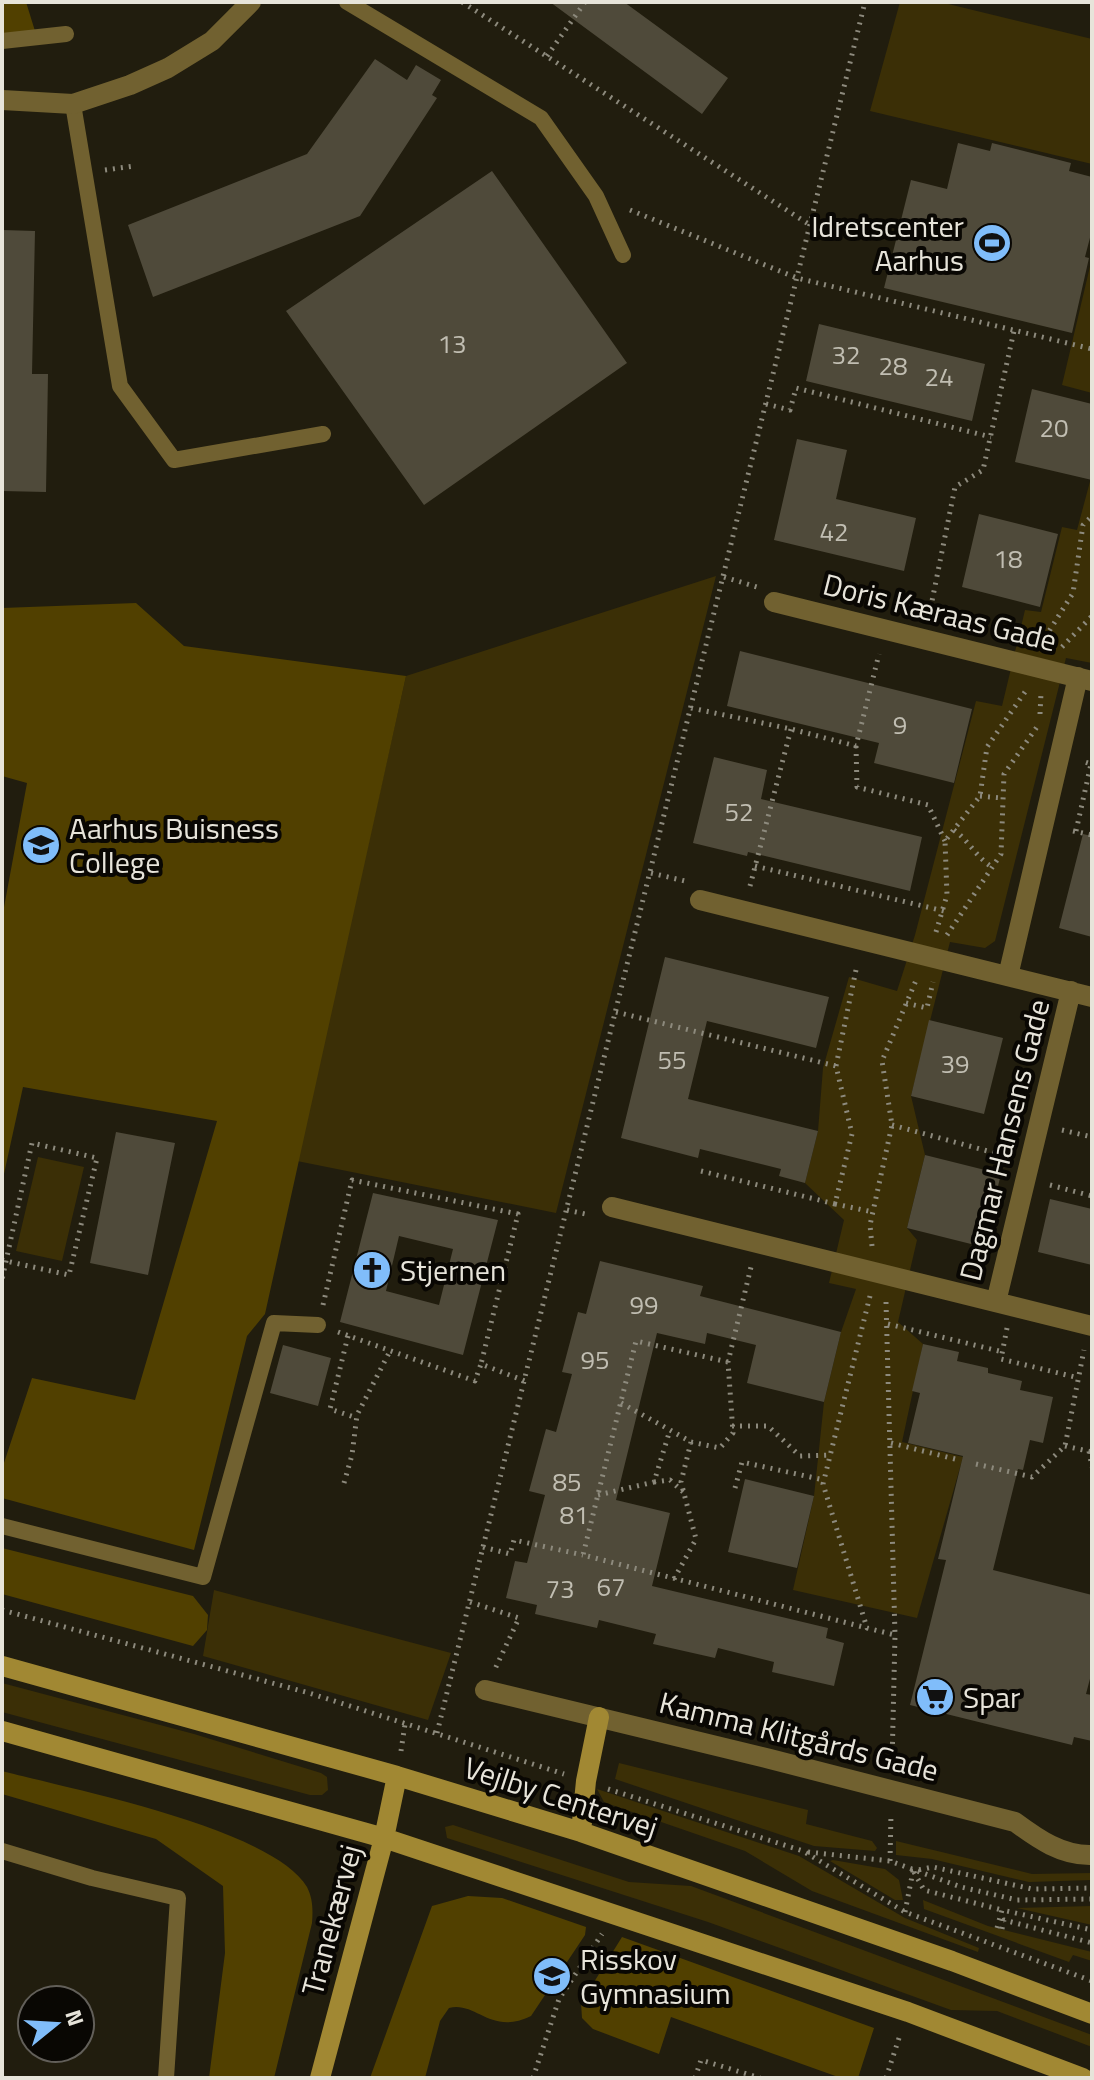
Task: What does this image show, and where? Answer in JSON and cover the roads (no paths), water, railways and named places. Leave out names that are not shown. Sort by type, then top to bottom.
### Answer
[{"type":"street","points":[[2,100],[73,104],[130,85],[168,68],[212,41],[251,2]]},
{"type":"street","name":"Doris Kæraas Gade","points":[[774,602],[1085,679]]},
{"type":"street","name":"Dagmar Hansens Gade","points":[[1008,976],[1085,679]]},
{"type":"street","name":"Dagmar Hansens Gade","points":[[700,900],[1092,997]]},
{"type":"street","name":"Dagmar Hansens Gade","points":[[1004,1304],[1028,1171],[1071,991]]},
{"type":"street","points":[[612,1207],[1091,1326]]},
{"type":"street","name":"Vejlby Centervej","points":[[2,1666],[397,1776],[581,1832],[952,1961],[1092,2014]]},
{"type":"street","name":"Kamma Klitgårds Gade","points":[[485,1690],[1015,1822],[1043,1842],[1077,1856],[1092,1855]]},
{"type":"street","points":[[581,1832],[586,1781],[599,1717]]},
{"type":"street","points":[[2,1731],[384,1838],[908,2012],[1083,2078]]},
{"type":"street","name":"Tranekærvej","points":[[320,2078],[384,1838],[397,1776]]},
{"type":"lane","points":[[347,2],[541,118],[596,196],[623,255]]},
{"type":"lane","points":[[2,41],[66,34]]},
{"type":"lane","points":[[73,104],[120,386],[174,460],[323,434]]},
{"type":"lane","points":[[2,1526],[203,1577],[274,1323],[318,1325]]},
{"type":"lane","points":[[2,1851],[92,1878],[178,1898],[166,2078]]},
{"type":"place","name":"Idretscenter Aarhus","points":[[992,243]]},
{"type":"place","name":"Aarhus Buisness College","points":[[41,845]]},
{"type":"place","name":"Stjernen","points":[[372,1270]]},
{"type":"place","name":"Spar","points":[[935,1697]]},
{"type":"place","name":"Risskov Gymnasium","points":[[552,1976]]}]
